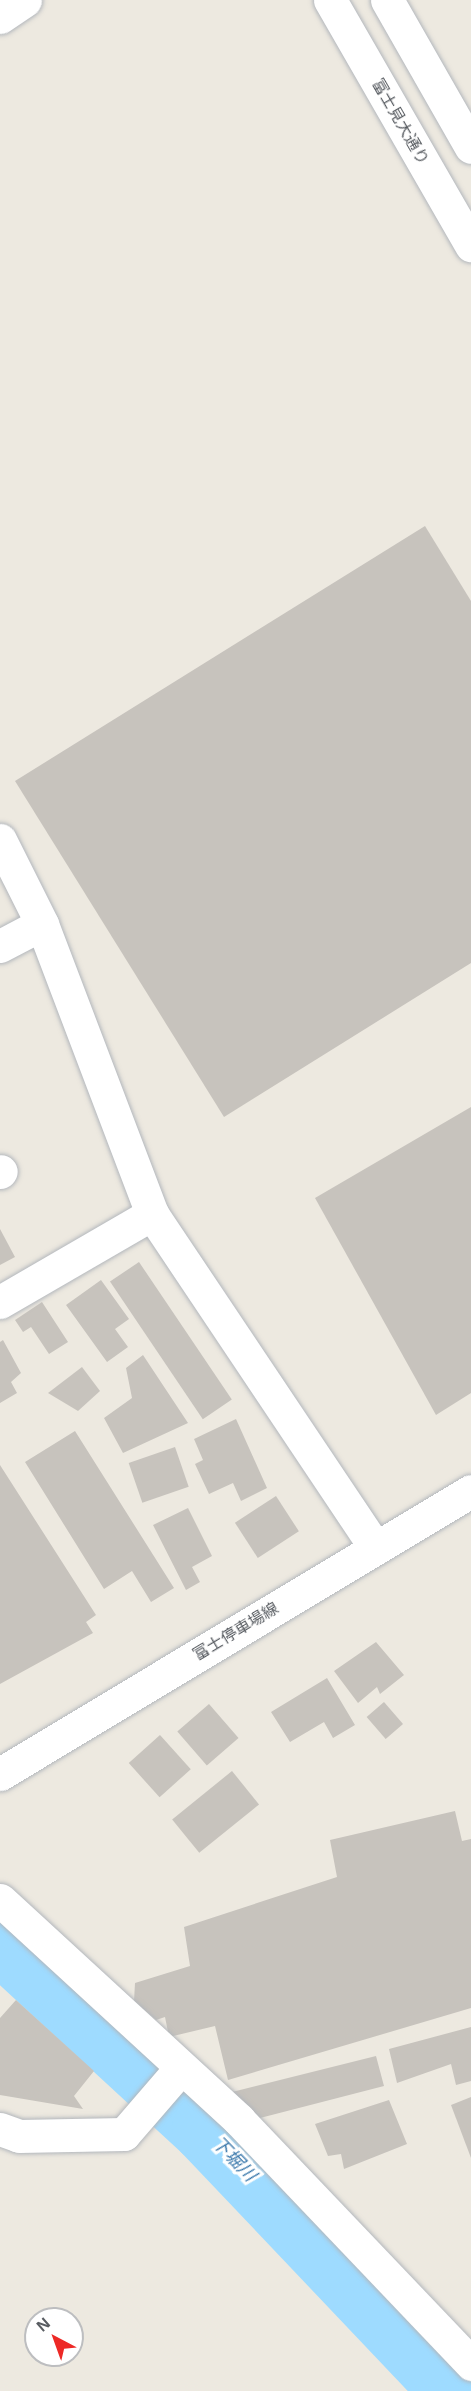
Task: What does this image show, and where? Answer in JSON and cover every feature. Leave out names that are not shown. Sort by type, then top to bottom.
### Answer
[{"type":"street","points":[[0,17],[25,0]]},
{"type":"street","name":"富士見大通り","points":[[330,0],[471,245]]},
{"type":"street","points":[[387,0],[471,147]]},
{"type":"street","points":[[0,840],[42,924],[152,1214],[375,1548]]},
{"type":"street","points":[[0,946],[42,924]]},
{"type":"street","points":[[0,1302],[152,1214]]},
{"type":"street","name":"富士停車場線","points":[[0,1774],[471,1491]]},
{"type":"street","points":[[0,1900],[180,2069],[239,2120],[471,2364]]},
{"type":"street","points":[[0,2128],[19,2136],[124,2134],[180,2069]]},
{"type":"building","points":[[425,526],[471,601],[471,963],[224,1117],[15,781]]},
{"type":"building","points":[[471,1107],[471,1393],[436,1415],[315,1198]]},
{"type":"building","points":[[0,1229],[15,1257],[0,1265]]},
{"type":"building","points":[[139,1262],[232,1400],[203,1419],[110,1282]]},
{"type":"building","points":[[101,1280],[129,1319],[115,1329],[128,1347],[107,1362],[66,1305]]},
{"type":"building","points":[[42,1302],[68,1342],[49,1354],[31,1327],[23,1332],[15,1320]]},
{"type":"building","points":[[3,1340],[21,1373],[11,1382],[17,1393],[0,1403],[0,1342]]},
{"type":"building","points":[[143,1355],[188,1423],[123,1453],[104,1418],[132,1398],[126,1368]]},
{"type":"building","points":[[82,1367],[100,1391],[78,1411],[48,1393]]},
{"type":"building","points":[[236,1419],[267,1488],[241,1501],[233,1483],[209,1494],[195,1464],[203,1460],[194,1439]]},
{"type":"building","points":[[75,1431],[174,1588],[151,1602],[132,1571],[104,1589],[25,1462]]},
{"type":"building","points":[[175,1447],[189,1487],[142,1503],[129,1463]]},
{"type":"building","points":[[0,1465],[96,1615],[86,1622],[93,1633],[0,1684]]},
{"type":"building","points":[[276,1496],[299,1531],[258,1558],[235,1523]]},
{"type":"building","points":[[188,1508],[212,1556],[192,1567],[200,1582],[186,1590],[153,1525]]},
{"type":"building","points":[[376,1642],[404,1675],[380,1694],[377,1687],[358,1703],[334,1671]]},
{"type":"building","points":[[327,1678],[355,1725],[333,1738],[324,1722],[290,1742],[271,1712]]},
{"type":"building","points":[[384,1702],[403,1724],[386,1739],[367,1717]]},
{"type":"building","points":[[209,1704],[239,1738],[207,1766],[177,1732]]},
{"type":"building","points":[[160,1735],[191,1769],[160,1797],[129,1763]]},
{"type":"building","points":[[232,1771],[259,1804],[199,1853],[172,1819]]},
{"type":"building","points":[[455,1811],[462,1841],[471,1839],[471,2008],[228,2080],[215,2026],[169,2037],[165,2017],[156,2020],[134,2001],[135,1983],[190,1966],[184,1927],[337,1877],[330,1840]]},
{"type":"building","points":[[16,2000],[94,2071],[74,2096],[83,2109],[0,2095],[0,2018]]},
{"type":"building","points":[[471,2027],[471,2081],[456,2085],[451,2064],[397,2083],[389,2049]]},
{"type":"building","points":[[376,2056],[384,2086],[260,2118],[232,2092]]},
{"type":"building","points":[[471,2097],[471,2158],[451,2105]]},
{"type":"building","points":[[389,2100],[407,2144],[344,2169],[341,2154],[328,2156],[315,2124]]},
{"type":"waterway","name":"下堀川","points":[[0,1939],[206,2129],[455,2391]]}]
